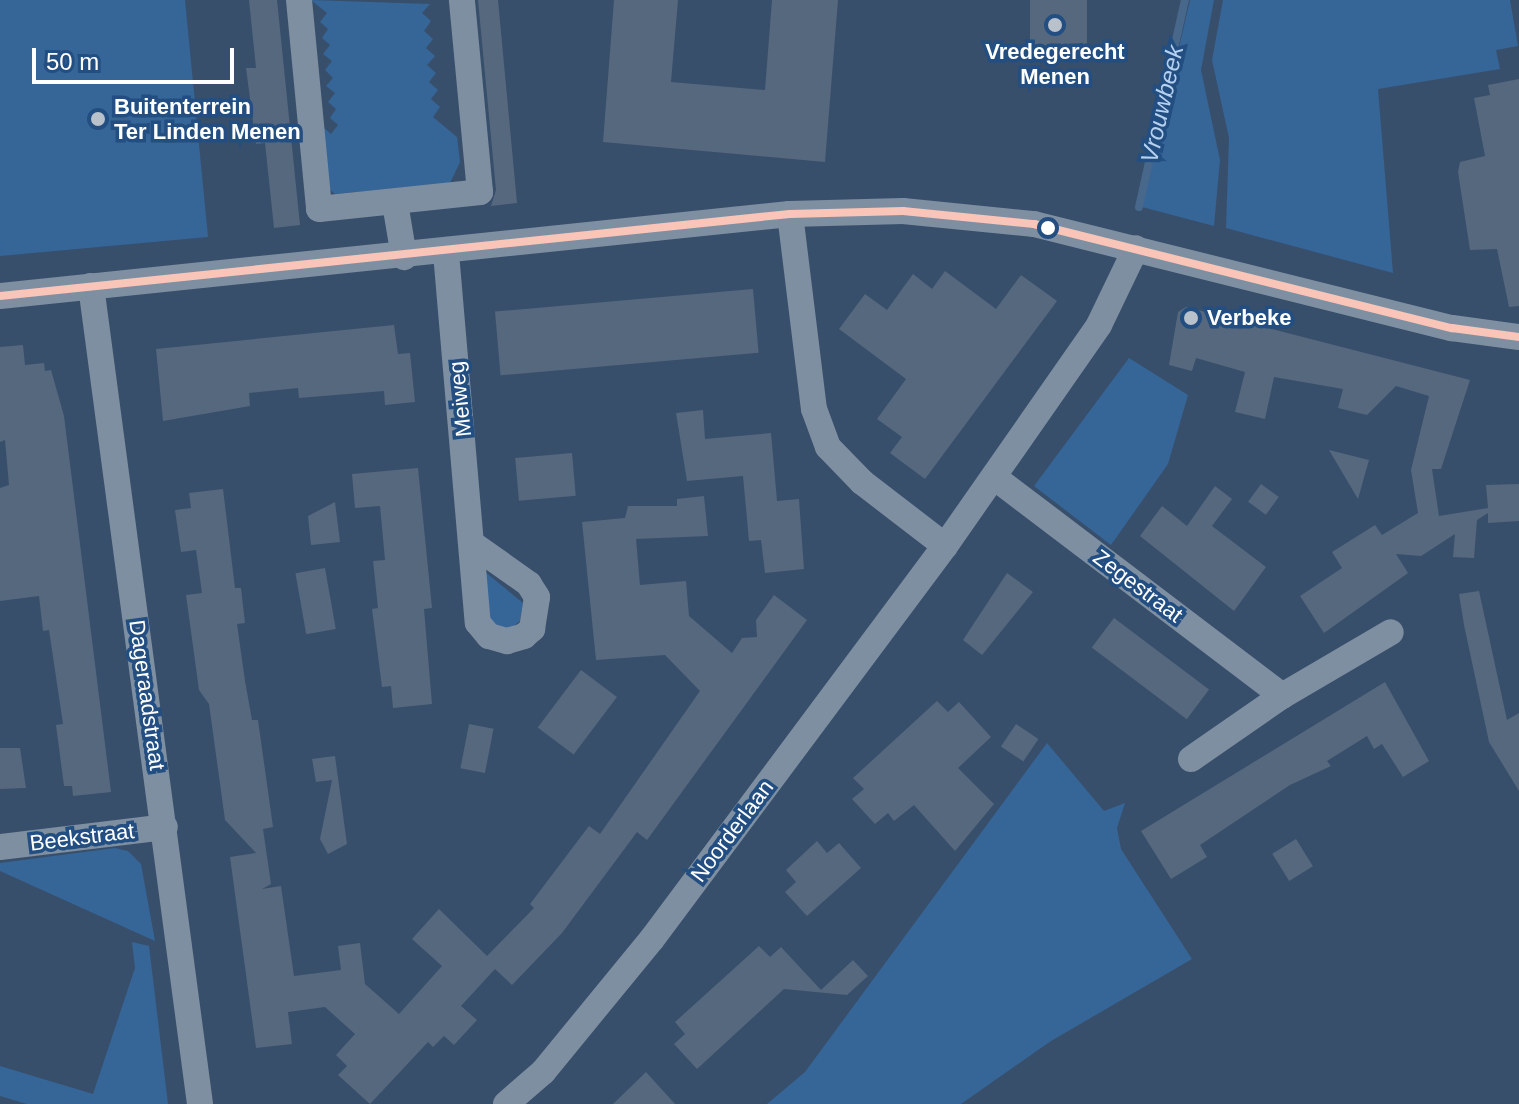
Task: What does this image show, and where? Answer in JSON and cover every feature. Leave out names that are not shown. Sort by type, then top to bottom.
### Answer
[{"type":"street","points":[[299,0],[319,209],[480,192],[462,0]]},
{"type":"street","points":[[395,203],[404,257]]},
{"type":"street","points":[[0,296],[446,253],[790,214],[903,211],[1034,224],[1452,328],[1519,337]]},
{"type":"street","points":[[790,214],[814,409],[828,447],[862,482],[945,546]]},
{"type":"street","name":"Noorderlaan","points":[[506,1104],[543,1072],[652,939],[945,546],[1099,325],[1136,248]]},
{"type":"street","name":"Meiweg","points":[[446,253],[474,545]]},
{"type":"street","name":"Dageraadstraat","points":[[91,286],[200,1104]]},
{"type":"street","name":"Zegestraat","points":[[994,477],[1282,696]]},
{"type":"street","points":[[1191,759],[1282,696],[1391,632]]},
{"type":"street","name":"Beekstraat","points":[[0,847],[165,827]]},
{"type":"shaded area","name":"Buitenterrein Ter Linden Menen","points":[[0,0],[185,0],[208,237],[0,256]]},
{"type":"shaded area","points":[[311,0],[430,4],[422,13],[431,21],[424,31],[433,39],[426,48],[435,56],[427,65],[436,73],[429,82],[438,90],[431,99],[440,107],[433,117],[457,137],[460,162],[450,183],[335,194],[329,189],[317,122],[331,134],[338,125],[330,118],[336,109],[328,102],[335,93],[326,86],[333,78],[325,70],[332,61],[323,54],[330,45],[322,38],[328,29],[320,22],[327,13]]},
{"type":"shaded area","points":[[1190,0],[1214,0],[1201,70],[1220,160],[1214,226],[1142,207]]},
{"type":"shaded area","points":[[1223,0],[1510,0],[1518,46],[1496,50],[1500,69],[1378,89],[1393,273],[1226,228],[1229,138],[1212,60]]},
{"type":"shaded area","points":[[1129,358],[1188,395],[1168,464],[1111,545],[1034,486]]},
{"type":"shaded area","points":[[484,571],[523,603],[520,621],[511,628],[492,626],[486,614]]},
{"type":"shaded area","points":[[1047,743],[1104,811],[1125,803],[1117,828],[1121,849],[1192,959],[1051,1041],[961,1104],[767,1104],[805,1072]]},
{"type":"shaded area","points":[[115,848],[128,851],[141,864],[155,941],[0,871],[0,863]]},
{"type":"shaded area","points":[[132,942],[149,946],[168,1104],[27,1104],[0,1096],[0,1066],[93,1094],[135,968]]},
{"type":"building","points":[[249,0],[277,0],[300,225],[274,228],[265,143],[256,144],[246,68],[256,68]]},
{"type":"building","points":[[478,0],[498,0],[517,203],[491,206],[496,190]]},
{"type":"building","points":[[614,0],[678,0],[671,82],[765,90],[772,0],[838,0],[825,162],[603,142]]},
{"type":"building","points":[[1030,0],[1087,0],[1087,46],[1030,46]]},
{"type":"building","points":[[1519,79],[1519,306],[1509,307],[1497,249],[1470,250],[1458,172],[1460,162],[1485,156],[1474,98],[1490,95],[1488,85]]},
{"type":"building","points":[[945,271],[996,309],[1021,275],[1057,301],[925,479],[890,453],[902,437],[877,419],[906,379],[839,329],[865,294],[887,310],[913,274],[932,289]]},
{"type":"building","points":[[753,289],[759,353],[501,375],[495,312]]},
{"type":"building","points":[[1186,307],[1470,380],[1441,469],[1432,469],[1439,516],[1488,508],[1486,485],[1519,484],[1519,521],[1488,523],[1488,513],[1477,520],[1474,558],[1453,557],[1455,534],[1421,556],[1396,554],[1408,573],[1324,633],[1300,596],[1342,568],[1332,552],[1375,525],[1382,535],[1418,513],[1411,470],[1429,396],[1396,386],[1367,415],[1338,408],[1343,389],[1274,377],[1265,419],[1235,412],[1245,372],[1196,358],[1192,371],[1169,365],[1178,312]]},
{"type":"building","points":[[394,325],[398,354],[410,353],[415,402],[385,405],[384,391],[299,398],[298,388],[249,393],[250,406],[163,421],[156,349]]},
{"type":"building","points":[[23,345],[25,365],[44,363],[45,371],[51,370],[64,416],[111,792],[73,796],[72,786],[64,786],[56,725],[63,724],[49,630],[43,631],[39,596],[0,601],[0,488],[9,485],[5,440],[0,442],[0,347]]},
{"type":"building","points":[[703,410],[705,439],[771,433],[777,501],[799,499],[804,569],[765,573],[761,540],[749,541],[743,476],[687,481],[676,413]]},
{"type":"building","points":[[1329,450],[1369,460],[1358,499]]},
{"type":"building","points":[[572,453],[576,496],[519,501],[515,458]]},
{"type":"building","points":[[418,468],[432,608],[424,609],[432,704],[393,708],[391,686],[382,687],[372,609],[378,608],[373,561],[385,560],[380,506],[355,508],[352,474]]},
{"type":"building","points":[[1261,484],[1279,497],[1266,515],[1248,502]]},
{"type":"building","points":[[1215,486],[1232,499],[1212,526],[1266,567],[1234,611],[1140,536],[1162,506],[1187,526]]},
{"type":"building","points":[[223,489],[235,588],[241,588],[245,623],[237,624],[245,681],[252,720],[258,720],[273,827],[263,829],[271,884],[262,889],[281,886],[294,976],[341,970],[338,946],[360,943],[365,984],[399,1014],[442,966],[412,939],[439,909],[487,956],[534,908],[530,904],[589,826],[600,834],[700,691],[665,655],[596,660],[582,522],[625,518],[628,506],[677,506],[677,499],[704,496],[708,536],[636,539],[640,585],[686,581],[689,616],[732,653],[742,638],[757,637],[756,620],[774,595],[807,620],[647,840],[637,832],[562,933],[512,985],[495,969],[461,1006],[477,1020],[454,1045],[444,1036],[433,1047],[428,1042],[370,1104],[338,1075],[347,1066],[336,1055],[355,1034],[325,1007],[288,1012],[292,1044],[256,1048],[230,857],[256,853],[225,820],[209,704],[199,690],[186,595],[202,593],[196,550],[181,552],[175,510],[191,508],[189,493]]},
{"type":"building","points":[[335,502],[340,542],[311,545],[308,516]]},
{"type":"building","points":[[325,568],[336,629],[306,634],[295,573]]},
{"type":"building","points":[[1007,573],[1033,592],[982,655],[963,640]]},
{"type":"building","points":[[1479,591],[1507,720],[1519,713],[1519,791],[1489,742],[1464,625],[1459,594]]},
{"type":"building","points":[[1114,618],[1209,690],[1187,719],[1092,648]]},
{"type":"building","points":[[581,670],[617,697],[574,755],[538,728]]},
{"type":"building","points":[[1385,682],[1429,761],[1403,777],[1382,744],[1374,749],[1367,736],[1327,761],[1331,766],[1290,785],[1200,845],[1207,857],[1171,879],[1141,831]]},
{"type":"building","points":[[937,701],[948,712],[959,702],[991,737],[958,768],[994,804],[955,851],[914,805],[894,821],[888,813],[875,824],[852,799],[864,789],[853,778]]},
{"type":"building","points":[[469,724],[494,729],[485,773],[460,768]]},
{"type":"building","points":[[1016,724],[1038,739],[1023,761],[1001,746]]},
{"type":"building","points":[[0,748],[20,748],[26,788],[0,789]]},
{"type":"building","points":[[335,756],[347,844],[328,854],[320,839],[332,780],[316,782],[312,759]]},
{"type":"building","points":[[1296,839],[1313,866],[1289,881],[1272,854]]},
{"type":"building","points":[[817,841],[827,853],[839,843],[861,868],[807,916],[785,892],[796,882],[786,870]]},
{"type":"building","points":[[759,946],[770,957],[781,947],[821,990],[853,960],[868,976],[847,995],[784,989],[697,1069],[674,1044],[685,1034],[675,1022]]},
{"type":"building","points":[[646,1072],[675,1104],[613,1104]]},
{"type":"waterway","name":"Vrouwbeek","points":[[1139,207],[1185,0]]},
{"type":"transit line","points":[[0,296],[790,214],[903,211],[1034,224],[1452,328],[1519,337]]},
{"type":"place","name":"Vredegerecht Menen","points":[[1055,25]]},
{"type":"place","name":"Buitenterrein Ter Linden Menen","points":[[98,119]]},
{"type":"place","name":"Verbeke","points":[[1191,318]]}]
